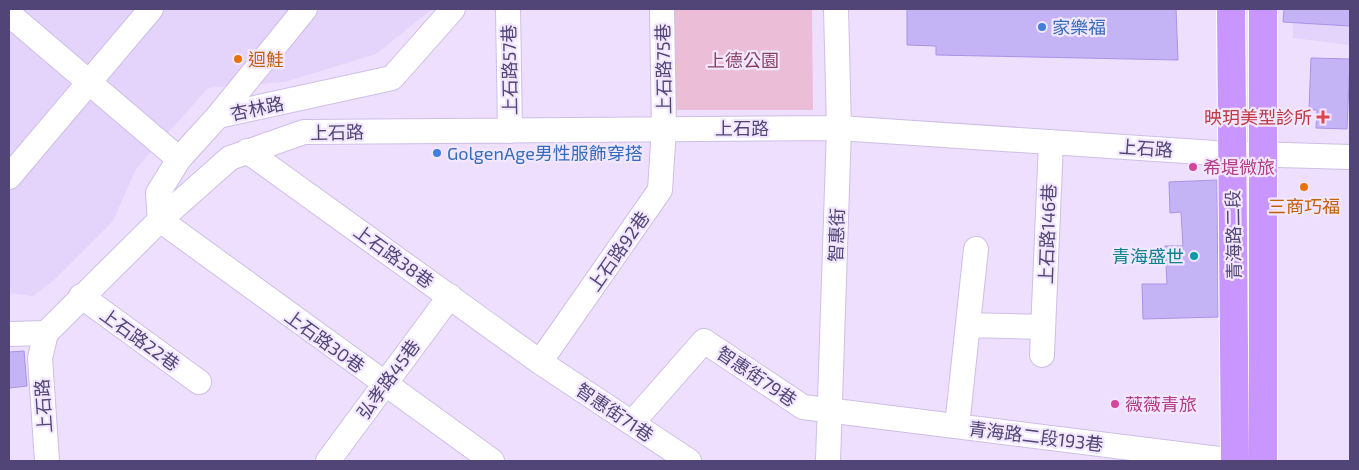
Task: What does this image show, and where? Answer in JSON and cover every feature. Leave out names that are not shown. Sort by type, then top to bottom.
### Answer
[{"type":"main road","name":"青海路二段","points":[[1231,9],[1235,461]]},
{"type":"main road","name":"青海路二段","points":[[1263,9],[1263,461]]},
{"type":"street","points":[[9,177],[151,9]]},
{"type":"street","points":[[218,116],[305,9]]},
{"type":"street","name":"杏林路","points":[[179,159],[218,116],[392,78],[453,9]]},
{"type":"street","name":"上石路57巷","points":[[508,9],[510,130]]},
{"type":"street","name":"上石路75巷","points":[[662,9],[664,129]]},
{"type":"street","name":"智惠街","points":[[828,461],[839,128],[836,9]]},
{"type":"street","points":[[9,14],[179,159],[158,193],[160,220]]},
{"type":"street","name":"上石路","points":[[47,461],[40,358],[46,333],[81,296],[160,220],[230,158],[304,132],[839,128],[1232,153],[1350,157]]},
{"type":"street","name":"上石路92巷","points":[[540,362],[660,190],[664,129]]},
{"type":"street","name":"上石路146巷","points":[[1042,355],[1051,142]]},
{"type":"street","name":"上石路38巷","points":[[247,151],[540,362]]},
{"type":"street","name":"上石路30巷","points":[[160,220],[384,385],[492,461]]},
{"type":"street","name":"青海路二段193巷","points":[[957,426],[976,248]]},
{"type":"street","name":"上石路22巷","points":[[81,296],[199,382]]},
{"type":"street","name":"弘孝路45巷","points":[[328,461],[450,296]]},
{"type":"street","points":[[968,325],[1043,327]]},
{"type":"street","points":[[9,334],[46,333]]},
{"type":"street","name":"智惠街79巷","points":[[632,423],[704,341],[803,407],[830,410]]},
{"type":"street","name":"智惠街71巷","points":[[540,362],[689,461]]},
{"type":"street","name":"青海路二段193巷","points":[[830,410],[1235,461]]},
{"type":"shaded area","points":[[9,9],[432,9],[376,54],[285,82],[208,88],[136,169],[113,221],[54,280],[33,296],[9,293]]},
{"type":"shaded area","points":[[1293,9],[1350,9],[1350,45],[1293,38]]},
{"type":"green space","name":"上德公園","points":[[672,9],[812,9],[813,110],[675,110]]},
{"type":"building","name":"家樂福","points":[[907,9],[1176,9],[1178,60],[936,55],[936,46],[907,45]]},
{"type":"building","points":[[1284,9],[1350,9],[1350,26],[1283,22]]},
{"type":"building","points":[[1311,58],[1350,59],[1347,129],[1316,128],[1317,110],[1309,110]]},
{"type":"building","name":"青海盛世","points":[[1217,180],[1218,317],[1143,319],[1142,284],[1167,284],[1165,246],[1183,246],[1181,212],[1170,213],[1169,182]]},
{"type":"building","points":[[24,351],[27,386],[9,388],[9,352]]},
{"type":"place","name":"家樂福","points":[[1042,27]]},
{"type":"place","name":"迴鮭","points":[[238,59]]},
{"type":"place","name":"映玥美型診所","points":[[1323,117]]},
{"type":"place","name":"GolgenAge男性服飾穿搭","points":[[437,153]]},
{"type":"place","name":"希堤微旅","points":[[1193,167]]},
{"type":"place","name":"三商巧福","points":[[1304,187]]},
{"type":"place","name":"青海盛世","points":[[1194,256]]},
{"type":"place","name":"薇薇青旅","points":[[1115,404]]}]
